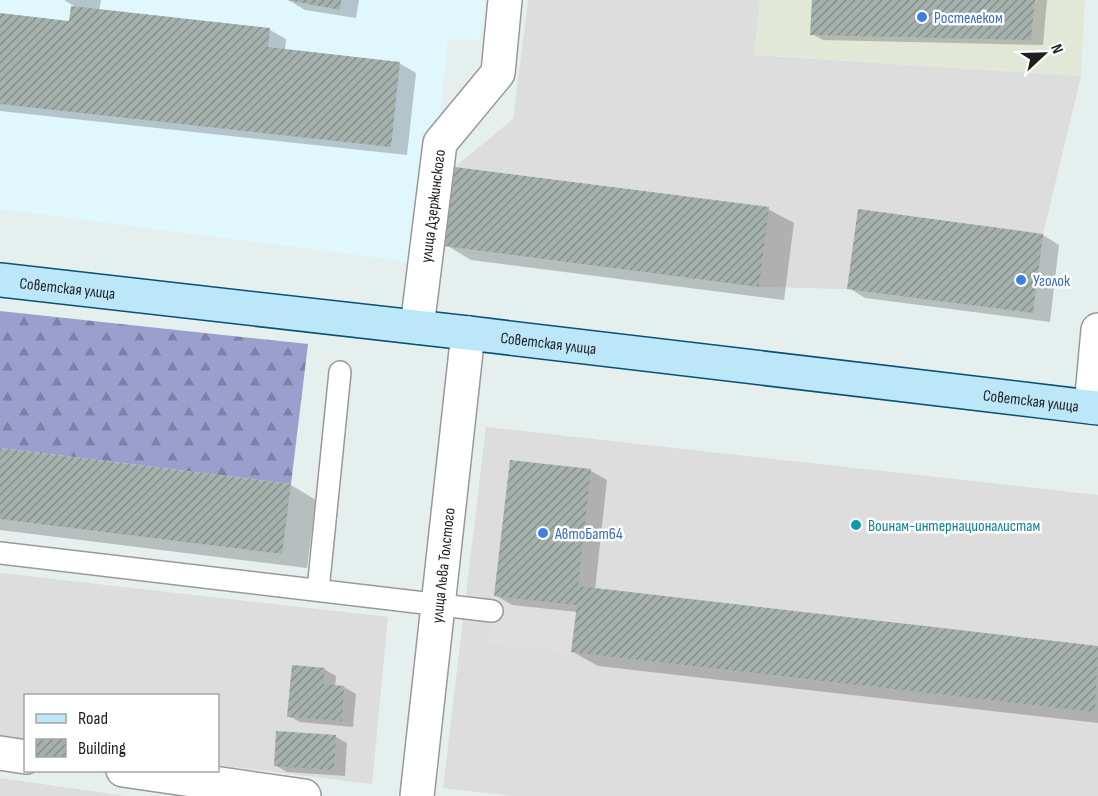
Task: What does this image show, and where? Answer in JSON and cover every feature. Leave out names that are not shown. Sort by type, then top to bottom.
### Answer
[{"type":"main road","name":"Советская улица","points":[[0,280],[1095,408]]},
{"type":"street","name":"улица Дзержинского","points":[[417,327],[440,143],[498,73],[505,0]]},
{"type":"street","points":[[1095,408],[1098,330]]},
{"type":"street","name":"улица Льва Толстого","points":[[417,796],[468,333]]},
{"type":"street","points":[[0,753],[24,757]]},
{"type":"street","points":[[130,772],[304,796]]},
{"type":"lane","points":[[318,590],[340,372]]},
{"type":"lane","points":[[0,552],[492,611]]},
{"type":"shaded area","points":[[0,0],[485,0],[480,40],[448,39],[425,264],[0,209]]},
{"type":"shaded area","points":[[528,0],[760,0],[754,55],[1081,76],[1043,234],[1033,313],[847,289],[759,287],[768,207],[455,167],[513,119]]},
{"type":"shaded area","points":[[760,0],[1085,0],[1081,76],[754,55]]},
{"type":"shaded area","points":[[486,427],[1098,495],[1098,796],[512,796],[443,788]]},
{"type":"shaded area","points":[[0,573],[388,617],[372,784],[219,765],[219,694],[24,694],[24,741],[0,737]]},
{"type":"shaded area","points":[[494,596],[576,605],[571,652],[489,643]]},
{"type":"shaded area","points":[[0,778],[126,796],[0,796]]},
{"type":"green space","points":[[0,311],[308,344],[291,484],[0,448]]},
{"type":"building","points":[[287,0],[341,0],[340,10]]},
{"type":"building","name":"Ростелеком","points":[[812,0],[1035,0],[1031,40],[810,35]]},
{"type":"building","points":[[71,6],[270,28],[268,47],[400,62],[391,147],[0,104],[0,13],[69,21]]},
{"type":"building","points":[[455,167],[769,207],[759,287],[444,246]]},
{"type":"building","points":[[858,209],[1043,234],[1033,313],[847,289]]},
{"type":"building","points":[[0,448],[291,484],[282,554],[0,519]]},
{"type":"building","points":[[510,460],[591,469],[578,586],[1098,646],[1095,712],[571,652],[577,605],[494,596]]},
{"type":"building","points":[[292,665],[325,668],[323,684],[344,686],[342,721],[287,717]]},
{"type":"building","points":[[276,731],[336,735],[334,770],[274,766]]},
{"type":"place","name":"Ростелеком","points":[[922,17]]},
{"type":"place","name":"Уголок","points":[[1021,280]]},
{"type":"place","name":"Воинам-интернационалистам","points":[[856,525]]},
{"type":"place","name":"АвтоБат64","points":[[543,533]]}]
